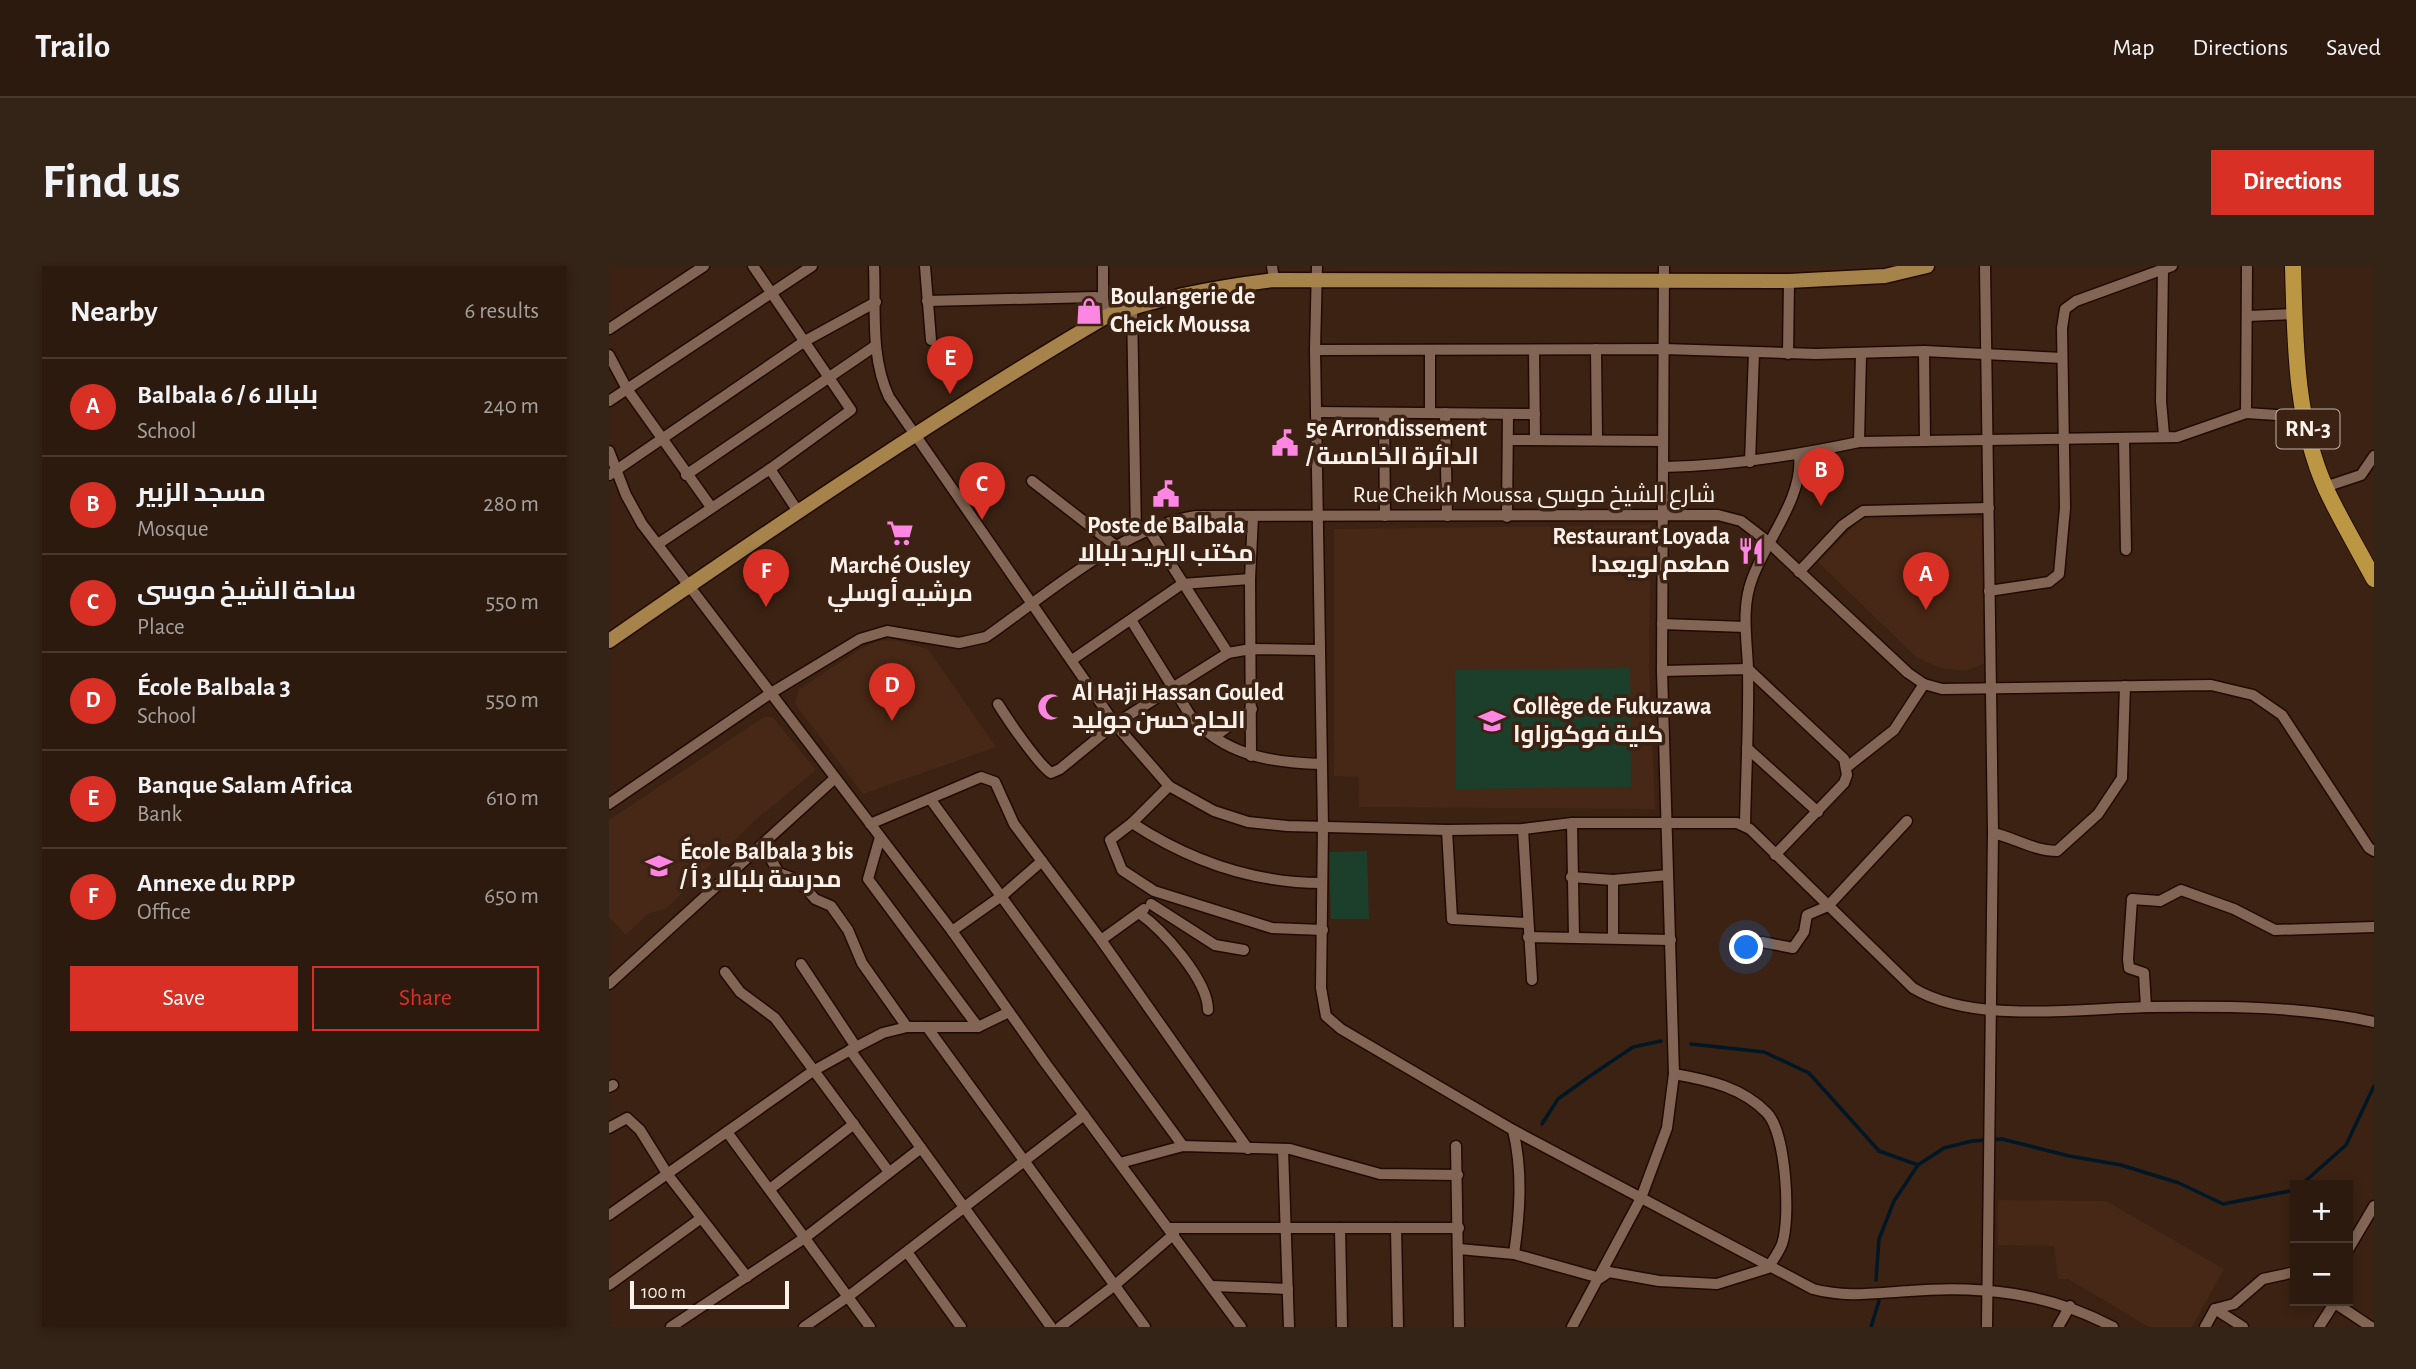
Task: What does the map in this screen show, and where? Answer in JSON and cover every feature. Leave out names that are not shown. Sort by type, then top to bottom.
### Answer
[{"type":"highway","name":"RN-3","points":[[2293,266],[2297,380],[2312,450],[2325,488],[2374,579]]},
{"type":"main road","points":[[609,641],[797,510],[913,434],[1107,316],[1132,307],[1273,273],[1664,273],[1789,281],[1885,276],[1927,266]]},
{"type":"street","points":[[609,328],[705,266]]},
{"type":"street","points":[[658,544],[851,411],[753,266]]},
{"type":"street","points":[[609,401],[812,266]]},
{"type":"street","points":[[874,266],[875,346],[882,383],[913,434],[1115,724],[1169,786],[1215,811],[1248,822],[1447,830],[1523,829],[1572,822],[1666,825],[1733,822],[1745,825],[1913,988],[1957,1006],[1991,1009],[2146,1007],[2312,1011],[2374,1022]]},
{"type":"street","points":[[925,266],[931,340]]},
{"type":"street","points":[[1103,266],[1103,298],[1107,316]]},
{"type":"street","points":[[1985,266],[1993,833],[1987,1327]]},
{"type":"street","points":[[2246,413],[2247,266]]},
{"type":"street","points":[[1989,591],[2049,582],[2059,573],[2065,508],[2062,320],[2070,304],[2168,267],[2161,401],[2164,435]]},
{"type":"street","points":[[1317,272],[1315,350],[1323,827],[1321,988],[1327,1016],[1341,1029],[1513,1130],[1768,1268],[1813,1289],[1847,1296],[1908,1291],[1987,1290],[2020,1293],[2070,1306],[2113,1327]]},
{"type":"street","points":[[1571,1327],[1600,1278],[1641,1198],[1667,1128],[1674,1074],[1662,671],[1664,273]]},
{"type":"street","points":[[1789,281],[1789,354]]},
{"type":"street","points":[[927,301],[1103,298]]},
{"type":"street","points":[[613,473],[805,341],[876,302]]},
{"type":"street","points":[[1132,307],[1136,535]]},
{"type":"street","points":[[2248,316],[2294,314]]},
{"type":"street","points":[[687,475],[875,346]]},
{"type":"street","points":[[1596,349],[1597,440]]},
{"type":"street","points":[[1315,350],[1664,349],[1789,354],[1986,353],[2062,358]]},
{"type":"street","points":[[1430,350],[1430,413]]},
{"type":"street","points":[[1534,350],[1535,440]]},
{"type":"street","points":[[1924,352],[1925,441]]},
{"type":"street","points":[[1750,462],[1754,353]]},
{"type":"street","points":[[1859,442],[1861,354]]},
{"type":"street","points":[[609,355],[627,389],[711,507]]},
{"type":"street","points":[[1316,412],[1535,414]]},
{"type":"street","points":[[1384,413],[1385,516]]},
{"type":"street","points":[[1663,467],[1799,456],[1859,442],[2124,438],[2187,434],[2246,413],[2306,417]]},
{"type":"street","points":[[1445,414],[1447,516]]},
{"type":"street","points":[[1507,517],[1508,414]]},
{"type":"street","points":[[2124,438],[2126,550]]},
{"type":"street","points":[[1508,440],[1663,441]]},
{"type":"street","points":[[609,452],[613,473],[658,544],[952,931],[1241,1327]]},
{"type":"street","points":[[1745,825],[1748,669],[1746,598],[1767,541],[1795,493],[1801,467],[1799,456]]},
{"type":"street","points":[[2361,475],[2374,456]]},
{"type":"street","points":[[770,469],[797,510]]},
{"type":"street","points":[[2325,488],[2361,475],[2374,478]]},
{"type":"street","points":[[1032,481],[1117,547]]},
{"type":"street","points":[[1799,572],[1843,525],[1863,511],[1989,508]]},
{"type":"street","points":[[1251,756],[1250,579],[1253,516]]},
{"type":"street","name":"Rue Cheikh Moussa شارع الشيخ موسى","points":[[609,804],[771,693],[873,633],[914,634],[959,643],[986,637],[1032,603],[1136,535],[1182,518],[1730,517],[1741,521],[1767,541],[1907,673],[1924,684],[1943,689],[1989,690],[2211,685],[2253,695],[2282,715],[2369,848],[2374,851]]},
{"type":"street","points":[[1149,530],[1228,653]]},
{"type":"street","points":[[1072,660],[1182,584],[1250,579]]},
{"type":"street","points":[[1131,620],[1190,715],[1214,737],[1251,756],[1289,763],[1321,764]]},
{"type":"street","points":[[1662,624],[1745,627]]},
{"type":"street","points":[[998,704],[1032,750],[1038,764],[1051,773],[1060,769],[1115,724],[1228,653],[1251,649],[1319,650]]},
{"type":"street","points":[[1662,671],[1748,669],[1840,752],[1847,767],[1844,782],[1818,813],[1775,855]]},
{"type":"street","points":[[1847,767],[1894,730],[1924,684]]},
{"type":"street","points":[[1993,833],[2027,843],[2036,849],[2057,851],[2098,814],[2125,772],[2125,686]]},
{"type":"street","points":[[1214,737],[1252,709]]},
{"type":"street","points":[[1747,748],[1818,813]]},
{"type":"street","points":[[870,824],[988,777],[997,784],[1007,814],[1101,940],[1248,1149]]},
{"type":"street","points":[[609,984],[834,779]]},
{"type":"street","points":[[1169,786],[1132,823],[1110,840],[1122,870],[1154,891],[1272,928],[1323,930]]},
{"type":"street","points":[[932,800],[1183,1146]]},
{"type":"street","points":[[1762,942],[1793,948],[1804,932],[1807,915],[1828,906],[1907,821]]},
{"type":"street","points":[[1572,822],[1574,937]]},
{"type":"street","points":[[1132,823],[1157,839],[1241,875],[1272,881],[1322,883]]},
{"type":"street","points":[[1523,829],[1532,981]]},
{"type":"street","points":[[1447,830],[1452,919],[1527,923]]},
{"type":"street","points":[[880,837],[867,879],[978,1027]]},
{"type":"street","points":[[762,844],[779,873],[798,880],[815,899],[831,906],[848,930],[862,963],[907,1027]]},
{"type":"street","points":[[952,931],[1003,895],[1042,861]]},
{"type":"street","points":[[1571,877],[1613,880],[1668,875]]},
{"type":"street","points":[[1613,880],[1613,938]]},
{"type":"street","points":[[2146,1007],[2144,973],[2129,968],[2132,898],[2160,901],[2181,890],[2234,909],[2275,930],[2374,927]]},
{"type":"street","points":[[1101,940],[1151,904],[1154,891]]},
{"type":"street","points":[[1151,904],[1215,945],[1244,950]]},
{"type":"street","points":[[1139,913],[1191,967],[1208,998],[1208,1010]]},
{"type":"street","points":[[1528,937],[1671,940]]},
{"type":"street","points":[[801,964],[853,1048],[921,1148],[1051,1327]]},
{"type":"street","points":[[725,972],[740,992],[775,1018],[889,1172]]},
{"type":"street","points":[[609,1215],[813,1071],[853,1048],[883,1033],[907,1027],[978,1027],[1009,1012]]},
{"type":"street","points":[[927,1027],[1145,1327]]},
{"type":"street","points":[[1459,1249],[1514,1254],[1600,1278],[1609,1272],[1659,1281],[1717,1284],[1768,1268],[1782,1244],[1785,1213],[1784,1172],[1777,1129],[1767,1114],[1744,1095],[1715,1081],[1674,1074]]},
{"type":"street","points":[[804,1327],[849,1296],[1084,1115]]},
{"type":"street","points":[[610,1126],[627,1118],[640,1130],[700,1219],[747,1277]]},
{"type":"street","points":[[770,1189],[854,1124]]},
{"type":"street","points":[[1513,1130],[1517,1148],[1520,1212],[1514,1254]]},
{"type":"street","points":[[727,1132],[870,1327]]},
{"type":"street","points":[[1120,1163],[1183,1146],[1283,1149],[1380,1174],[1458,1175]]},
{"type":"street","points":[[1456,1146],[1458,1327]]},
{"type":"street","points":[[671,1327],[806,1237],[921,1148]]},
{"type":"street","points":[[1283,1149],[1289,1327]]},
{"type":"street","points":[[2352,1243],[2374,1206]]},
{"type":"street","points":[[609,1285],[700,1219]]},
{"type":"street","points":[[1340,1228],[1342,1327]]},
{"type":"street","points":[[1396,1228],[1398,1327]]},
{"type":"street","points":[[1060,1327],[1115,1285],[1172,1231],[1459,1228]]},
{"type":"street","points":[[907,1252],[961,1327]]},
{"type":"street","points":[[2205,1327],[2215,1309],[2234,1304],[2263,1279],[2290,1273]]},
{"type":"street","points":[[1212,1286],[1288,1289]]},
{"type":"street","points":[[2058,1327],[2070,1306]]},
{"type":"street","points":[[2319,1327],[2332,1306]]},
{"type":"street","points":[[2340,1306],[2371,1327]]},
{"type":"street","points":[[2215,1309],[2243,1327]]},
{"type":"shaded area","points":[[1863,517],[1982,518],[1985,663],[1966,671],[1940,668],[1916,657],[1818,562]]},
{"type":"shaded area","name":"Collège de Fukuzawa كلية فوكوزاوا","points":[[1651,525],[1649,667],[1655,809],[1359,807],[1358,777],[1334,776],[1334,529]]},
{"type":"shaded area","points":[[894,640],[928,649],[996,747],[863,794],[795,704],[798,690],[862,648],[877,641]]},
{"type":"shaded area","name":"École Balbala 3 bis / مدرسة بلبالا 3 أ","points":[[764,717],[773,717],[816,770],[752,823],[666,909],[649,913],[626,935],[609,917],[609,820]]},
{"type":"shaded area","points":[[1998,1200],[2106,1201],[2224,1269],[2192,1327],[2149,1327],[2068,1279],[2058,1279],[2054,1246],[1998,1245]]},
{"type":"green space","points":[[1630,668],[1631,787],[1456,789],[1455,670]]},
{"type":"green space","points":[[1367,851],[1369,919],[1331,919],[1329,852]]},
{"type":"waterway","points":[[1542,1124],[1558,1099],[1590,1076],[1633,1047],[1661,1041]]},
{"type":"waterway","points":[[1691,1044],[1764,1052],[1809,1073],[1879,1151],[1918,1165]]},
{"type":"waterway","points":[[2307,1180],[2346,1145],[2374,1086]]},
{"type":"waterway","points":[[1876,1280],[1879,1239],[1894,1201],[1918,1165],[1944,1148],[1972,1141],[2002,1139],[2069,1156],[2121,1165],[2179,1183],[2223,1204],[2290,1191]]},
{"type":"waterway","points":[[1871,1327],[1879,1301]]},
{"type":"place","name":"Boulangerie de Cheick Moussa","points":[[1089,311]]},
{"type":"place","name":"Banque Salam Africa","points":[[950,394]]},
{"type":"place","name":"5e Arrondissement / الدائرة الخامسة","points":[[1285,443]]},
{"type":"place","name":"Poste de Balbala مكتب البريد بلبالا","points":[[1166,494]]},
{"type":"place","name":"مسجد الزبير","points":[[1821,506]]},
{"type":"place","name":"ساحة الشيخ موسى","points":[[982,520]]},
{"type":"place","name":"Marché Ousley مرشيه أوسلي","points":[[900,533]]},
{"type":"place","name":"Restaurant Loyada مطعم لويعدا","points":[[1751,551]]},
{"type":"place","name":"Annexe du RPP","points":[[766,607]]},
{"type":"place","name":"Balbala 6 / بلبالا 6","points":[[1926,610]]},
{"type":"place","name":"Al Haji Hassan Gouled الحاج حسن جوليد","points":[[1051,707]]},
{"type":"place","name":"École Balbala 3","points":[[892,721]]},
{"type":"place","name":"Collège de Fukuzawa كلية فوكوزاوا","points":[[1492,721]]},
{"type":"place","name":"École Balbala 3 bis / مدرسة بلبالا 3 أ","points":[[659,866]]}]
